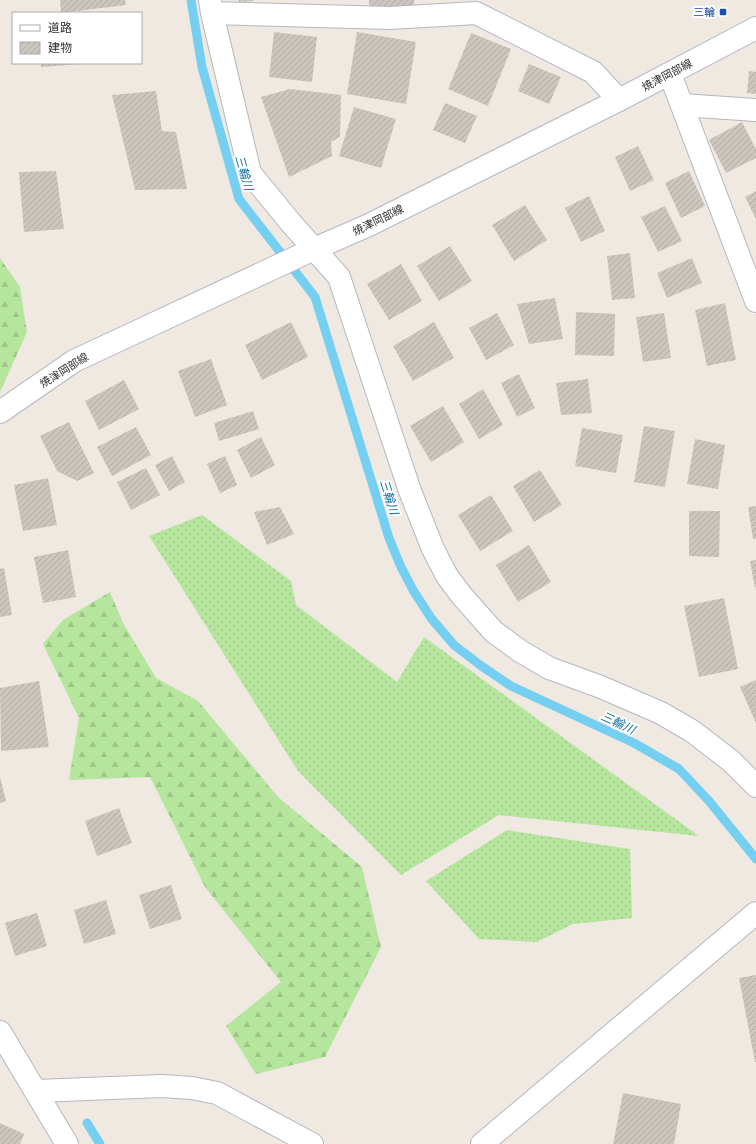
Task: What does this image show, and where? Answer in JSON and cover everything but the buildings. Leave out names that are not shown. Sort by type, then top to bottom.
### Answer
[{"type":"street","points":[[619,100],[593,72],[476,13],[390,18],[211,6],[250,173],[339,278],[421,520],[433,549],[447,576],[462,596],[494,632],[520,651],[549,668],[601,687],[661,713],[692,731],[731,761],[756,786]]},
{"type":"street","name":"焼津岡部線","points":[[0,412],[74,361],[376,221],[619,100],[756,28]]},
{"type":"street","points":[[670,74],[756,301]]},
{"type":"street","points":[[682,105],[756,110]]},
{"type":"street","points":[[482,1144],[756,912]]},
{"type":"street","points":[[0,1032],[67,1144]]},
{"type":"street","points":[[36,1091],[162,1086],[192,1088],[217,1093],[312,1144]]},
{"type":"green space","points":[[0,258],[20,287],[27,332],[0,392]]},
{"type":"green space","points":[[202,515],[291,581],[296,605],[397,682],[424,637],[699,836],[499,815],[401,875],[298,771],[149,536]]},
{"type":"green space","points":[[110,592],[123,623],[156,678],[198,701],[278,797],[362,867],[381,947],[325,1057],[256,1074],[226,1026],[281,982],[205,887],[150,777],[69,780],[79,718],[43,644],[63,620]]},
{"type":"green space","points":[[507,830],[630,849],[632,918],[573,924],[537,942],[479,939],[426,881]]},
{"type":"waterway","name":"三輪川","points":[[191,0],[202,67],[239,199],[315,297],[389,538],[401,567],[413,590],[431,618],[454,645],[511,686],[634,743],[679,769],[709,801],[756,859]]},
{"type":"waterway","points":[[87,1123],[100,1144]]},
{"type":"place","name":"三輪","points":[[723,12]]}]
